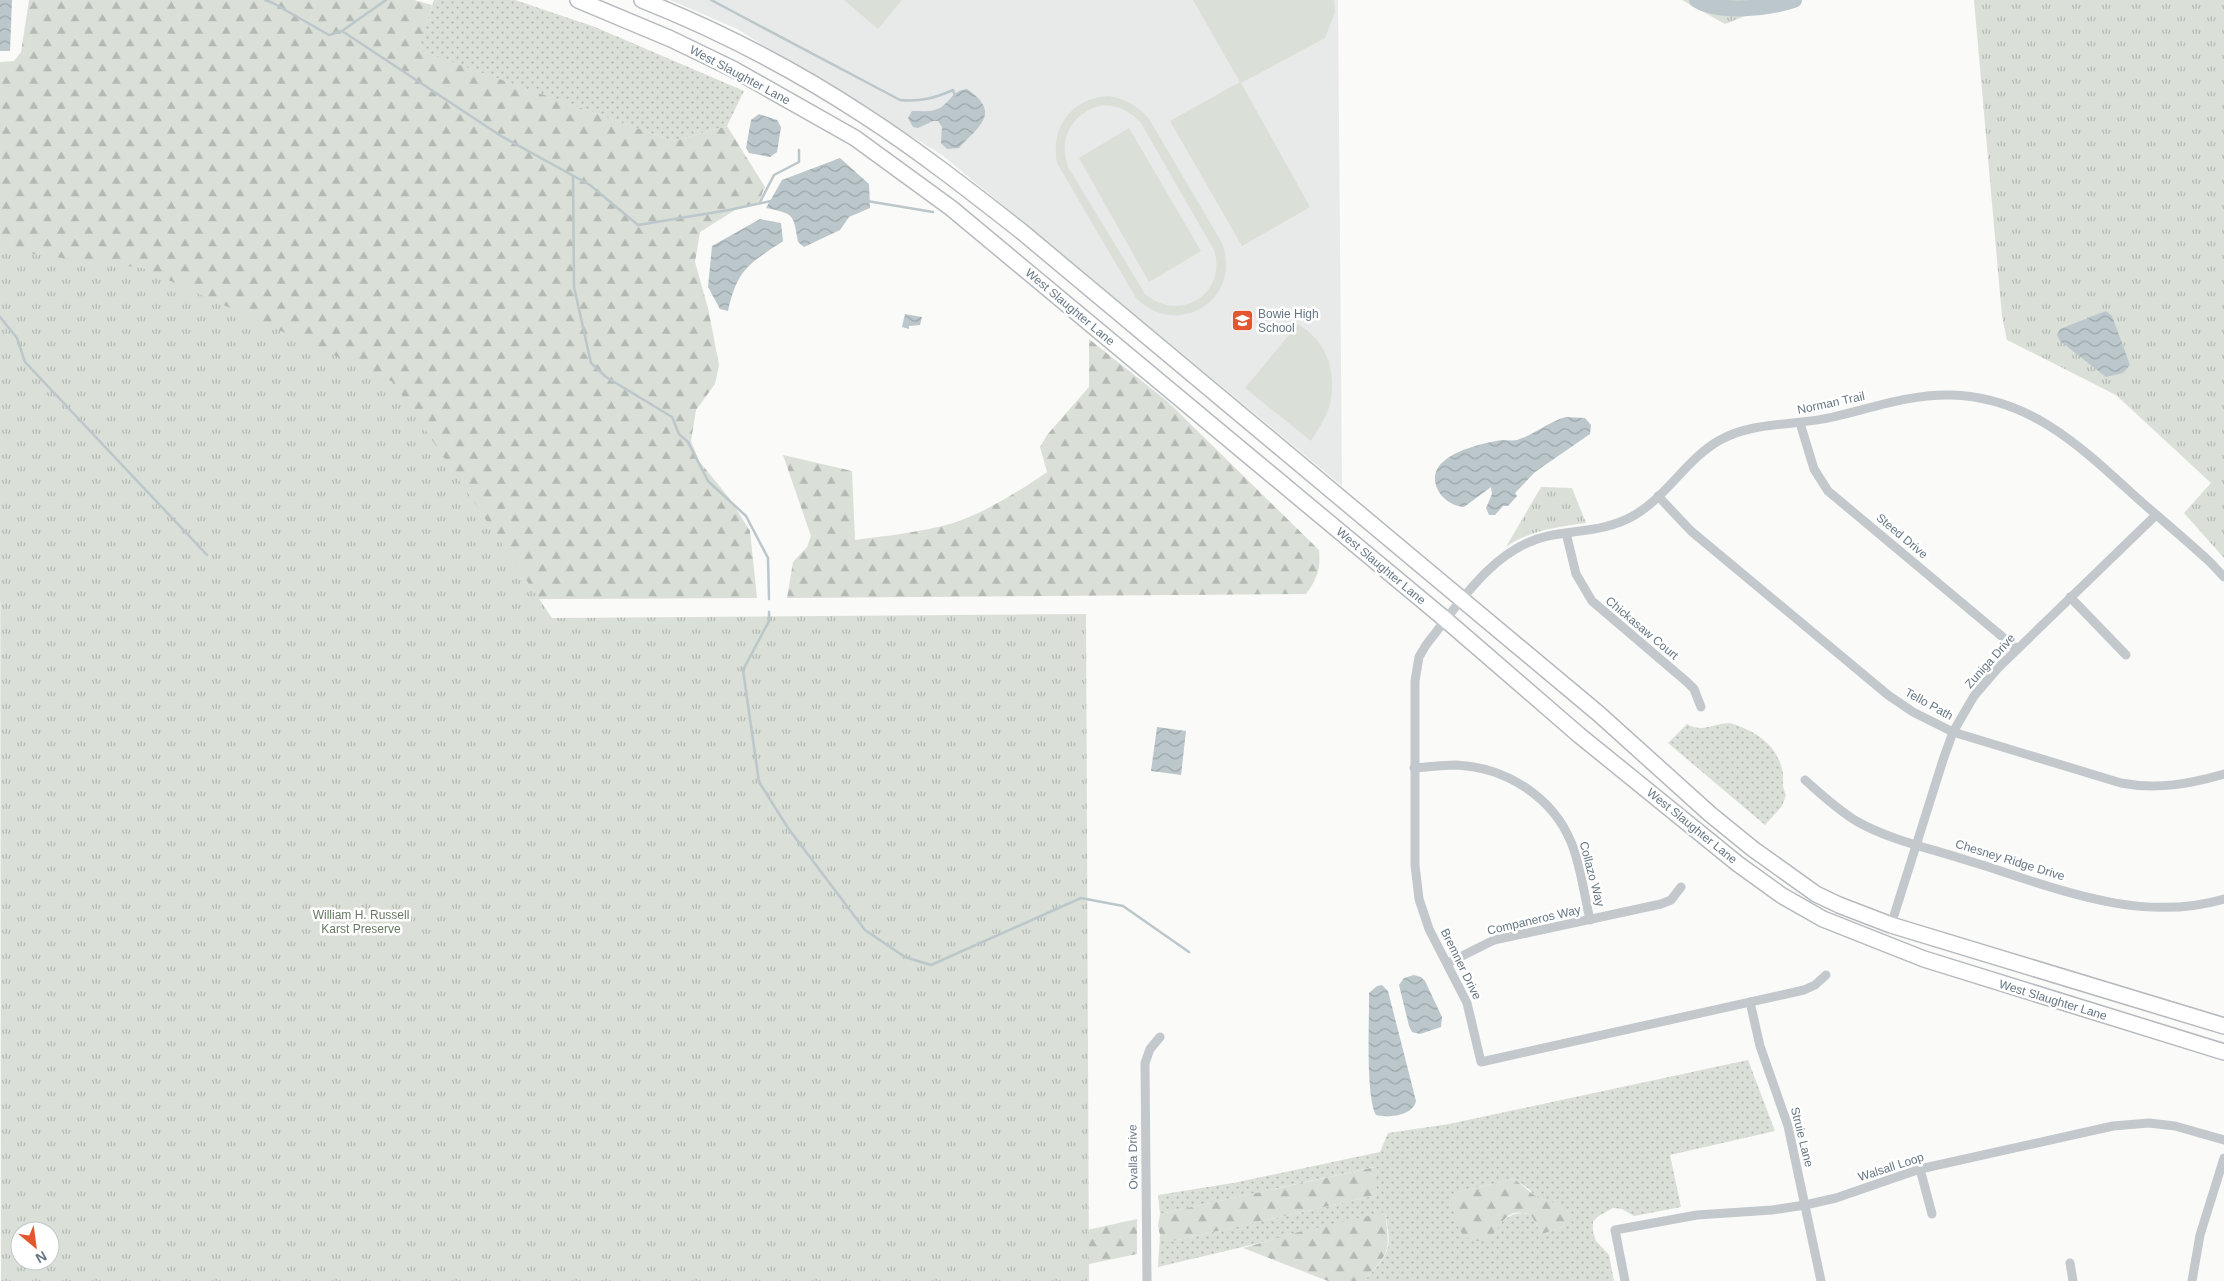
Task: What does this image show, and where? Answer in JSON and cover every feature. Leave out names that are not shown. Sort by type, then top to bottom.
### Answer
[{"type":"main road","name":"West Slaughter Lane","points":[[642,0],[690,19],[777,63],[864,115],[1021,231],[1599,714],[1718,820],[1796,882],[1839,905],[1891,925],[2224,1026]]},
{"type":"main road","name":"West Slaughter Lane","points":[[582,1],[671,39],[733,69],[855,138],[951,208],[1446,620],[1579,736],[1781,895],[1823,919],[1924,959],[2073,1007],[2224,1052]]},
{"type":"main road","points":[[951,208],[966,189]]},
{"type":"main road","points":[[1704,836],[1718,820]]},
{"type":"main road","points":[[2073,1007],[2081,983]]},
{"type":"street","name":"Norman Trail","points":[[1446,620],[1493,565],[1514,550],[1534,540],[1614,524],[1632,517],[1658,496],[1698,456],[1718,441],[1744,430],[1830,418],[1920,396],[1952,395],[1992,401],[2024,412],[2055,428],[2081,447],[2210,562],[2224,577]]},
{"type":"street","name":"Steed Drive","points":[[1800,423],[1814,469],[1828,491],[2017,649]]},
{"type":"street","name":"Tello Path","points":[[1658,496],[1692,531],[1888,695],[1913,712],[1953,732],[2122,783],[2139,786],[2186,784],[2224,774]]},
{"type":"street","name":"Zuniga Drive","points":[[1891,925],[1953,732],[1974,696],[2017,649],[2156,515]]},
{"type":"street","name":"Chickasaw Court","points":[[1566,533],[1576,574],[1592,601],[1688,682],[1694,689],[1701,707]]},
{"type":"street","points":[[2070,597],[2126,655]]},
{"type":"street","name":"Bremner Drive","points":[[1446,620],[1426,645],[1419,657],[1416,669],[1415,865],[1419,899],[1429,929],[1468,1003],[1481,1062],[1804,990],[1816,985],[1826,975]]},
{"type":"street","name":"Collazo Way","points":[[1414,768],[1456,765],[1482,769],[1513,780],[1540,798],[1561,823],[1570,841],[1590,920]]},
{"type":"street","name":"Chesney Ridge Drive","points":[[1805,780],[1858,822],[1917,844],[2097,900],[2119,904],[2171,907],[2199,905],[2224,899]]},
{"type":"street","name":"Companeros Way","points":[[1448,962],[1494,940],[1661,904],[1671,900],[1681,887]]},
{"type":"street","name":"Struie Lane","points":[[1750,1002],[1760,1046],[1788,1126],[1821,1281]]},
{"type":"street","name":"Ovalla Drive","points":[[1147,1281],[1145,1063],[1150,1048],[1160,1037]]},
{"type":"street","name":"Walsall Loop","points":[[1625,1281],[1615,1230],[1696,1215],[1772,1210],[1805,1205],[1836,1198],[1920,1169],[2129,1124],[2175,1126],[2224,1140]]},
{"type":"street","points":[[2192,1281],[2200,1235],[2224,1158]]},
{"type":"street","points":[[1920,1169],[1932,1214]]},
{"type":"street","points":[[2070,1263],[2073,1281]]},
{"type":"shaded area","name":"Bowie High School","points":[[670,0],[1338,0],[1342,486],[942,155],[737,29]]},
{"type":"green space","points":[[29,0],[414,0],[432,5],[418,50],[673,141],[727,126],[765,187],[758,203],[735,210],[700,232],[695,262],[708,308],[719,365],[715,384],[696,410],[691,441],[699,461],[730,499],[750,531],[757,598],[0,602],[0,62],[14,61],[21,52]]},
{"type":"green space","points":[[434,0],[515,0],[595,27],[744,91],[727,126],[673,141],[417,50]]},
{"type":"green space","points":[[844,0],[902,0],[878,29]]},
{"type":"green space","points":[[1193,0],[1334,0],[1335,12],[1325,38],[1241,83],[1310,207],[1242,246],[1170,121],[1240,82]]},
{"type":"green space","points":[[1682,0],[1786,0],[1725,24]]},
{"type":"green space","points":[[1974,0],[2224,0],[2224,558],[2184,513],[2211,483],[2116,395],[2007,340],[2002,316]]},
{"type":"green space","points":[[1109,96],[1121,99],[1136,107],[1149,119],[1222,243],[1226,263],[1223,281],[1215,296],[1203,307],[1187,314],[1170,315],[1153,310],[1136,298],[1057,163],[1057,138],[1066,117],[1084,102]],"holes":[[[1098,106],[1111,106],[1122,109],[1141,123],[1214,250],[1216,265],[1214,279],[1208,291],[1186,305],[1173,306],[1159,302],[1145,294],[1068,167],[1065,147],[1069,130],[1081,116]]]},
{"type":"green space","points":[[1129,128],[1201,251],[1149,282],[1079,158]]},
{"type":"green space","name":"William H. Russell Karst Preserve","points":[[0,250],[142,268],[393,382],[552,618],[1086,614],[1089,1281],[1,1281]]},
{"type":"green space","points":[[1298,324],[1316,339],[1322,348],[1327,358],[1332,379],[1329,408],[1311,441],[1245,388]]},
{"type":"green space","points":[[1089,339],[1167,401],[1319,550],[1317,574],[1306,594],[787,598],[793,562],[807,547],[811,536],[783,455],[852,471],[855,540],[921,531],[969,517],[997,504],[1047,472],[1040,447],[1047,435],[1089,387]]},
{"type":"green space","points":[[1541,487],[1572,488],[1586,523],[1534,533],[1506,547]]},
{"type":"green space","points":[[1729,723],[1746,729],[1762,738],[1779,760],[1783,772],[1783,787],[1786,795],[1782,806],[1765,825],[1668,743],[1687,724],[1692,727],[1702,728]]},
{"type":"green space","points":[[1748,1060],[1775,1131],[1670,1155],[1681,1207],[1634,1216],[1622,1209],[1613,1208],[1597,1217],[1593,1222],[1593,1232],[1596,1241],[1609,1255],[1614,1281],[1364,1281],[1379,1264],[1387,1251],[1389,1236],[1385,1213],[1158,1267],[1160,1235],[1173,1241],[1377,1195],[1374,1167],[1160,1214],[1158,1195],[1233,1183],[1380,1152],[1388,1133],[1449,1124]],"holes":[[[1514,1179],[1529,1189],[1537,1199],[1547,1203],[1565,1226],[1542,1234],[1531,1215],[1517,1214],[1506,1219],[1487,1239],[1458,1192]]]},
{"type":"green space","points":[[1375,1167],[1377,1195],[1173,1241],[1160,1235],[1158,1226],[1160,1214]]},
{"type":"green space","points":[[1514,1179],[1544,1201],[1557,1202],[1570,1215],[1571,1220],[1565,1226],[1542,1234],[1531,1215],[1515,1213],[1509,1215],[1493,1234],[1485,1240],[1472,1240],[1463,1234],[1457,1224],[1451,1200],[1458,1192]]},
{"type":"green space","points":[[1385,1212],[1388,1244],[1384,1256],[1364,1281],[1328,1281],[1243,1248],[1295,1233]]},
{"type":"green space","points":[[1137,1219],[1137,1254],[1007,1281],[855,1281]]},
{"type":"water","points":[[0,0],[12,0],[10,51],[0,51]]},
{"type":"water","points":[[967,89],[978,98],[985,112],[980,126],[959,148],[947,149],[941,143],[942,127],[938,121],[933,121],[918,128],[913,127],[908,118],[912,111],[929,111],[941,108],[957,92]]},
{"type":"water","points":[[759,114],[777,120],[781,127],[777,152],[770,157],[749,153],[746,148],[751,120]]},
{"type":"water","points":[[840,158],[869,184],[870,208],[849,217],[840,230],[804,247],[798,242],[791,217],[783,212],[766,208],[782,180]]},
{"type":"water","points":[[760,219],[781,223],[783,241],[746,269],[740,276],[728,311],[720,309],[708,287],[712,246]]},
{"type":"water","points":[[2106,311],[2112,316],[2130,365],[2123,373],[2106,377],[2060,341],[2057,335],[2060,329]]},
{"type":"water","points":[[905,314],[922,317],[920,325],[909,326],[909,329],[902,327]]},
{"type":"water","points":[[1566,417],[1585,418],[1591,425],[1590,434],[1535,472],[1515,493],[1517,496],[1508,506],[1503,506],[1495,515],[1489,515],[1486,508],[1492,494],[1491,487],[1464,507],[1449,502],[1438,490],[1435,483],[1435,475],[1438,468],[1450,457],[1479,445],[1502,440],[1517,440]]},
{"type":"water","points":[[1157,727],[1186,731],[1181,775],[1151,771]]},
{"type":"water","points":[[1414,975],[1421,977],[1425,981],[1442,1017],[1441,1027],[1420,1034],[1412,1032],[1409,1026],[1399,985],[1404,978]]},
{"type":"water","points":[[1382,985],[1388,991],[1416,1101],[1410,1110],[1393,1116],[1376,1115],[1369,1078],[1369,993],[1377,986]]},
{"type":"waterway","points":[[265,0],[329,35],[342,31],[501,136],[590,185],[638,225],[771,201]]},
{"type":"waterway","points":[[342,31],[386,0]]},
{"type":"waterway","points":[[711,0],[900,100],[927,99],[953,90],[955,96]]},
{"type":"waterway","points":[[1697,0],[1718,7],[1731,8],[1758,7],[1794,0]]},
{"type":"waterway","points":[[760,202],[774,175],[799,162],[799,150]]},
{"type":"waterway","points":[[573,176],[574,287],[591,363],[606,377],[672,417],[679,434],[688,442],[708,481],[746,516],[768,558],[769,599]]},
{"type":"waterway","points":[[867,201],[933,212]]},
{"type":"waterway","points":[[0,317],[17,338],[25,362],[207,555]]},
{"type":"waterway","points":[[769,612],[769,621],[743,670],[759,782],[788,828],[865,930],[905,957],[931,965],[1081,898],[1123,906],[1189,952]]},
{"type":"place","name":"Bowie High School","points":[[1242,321]]}]
